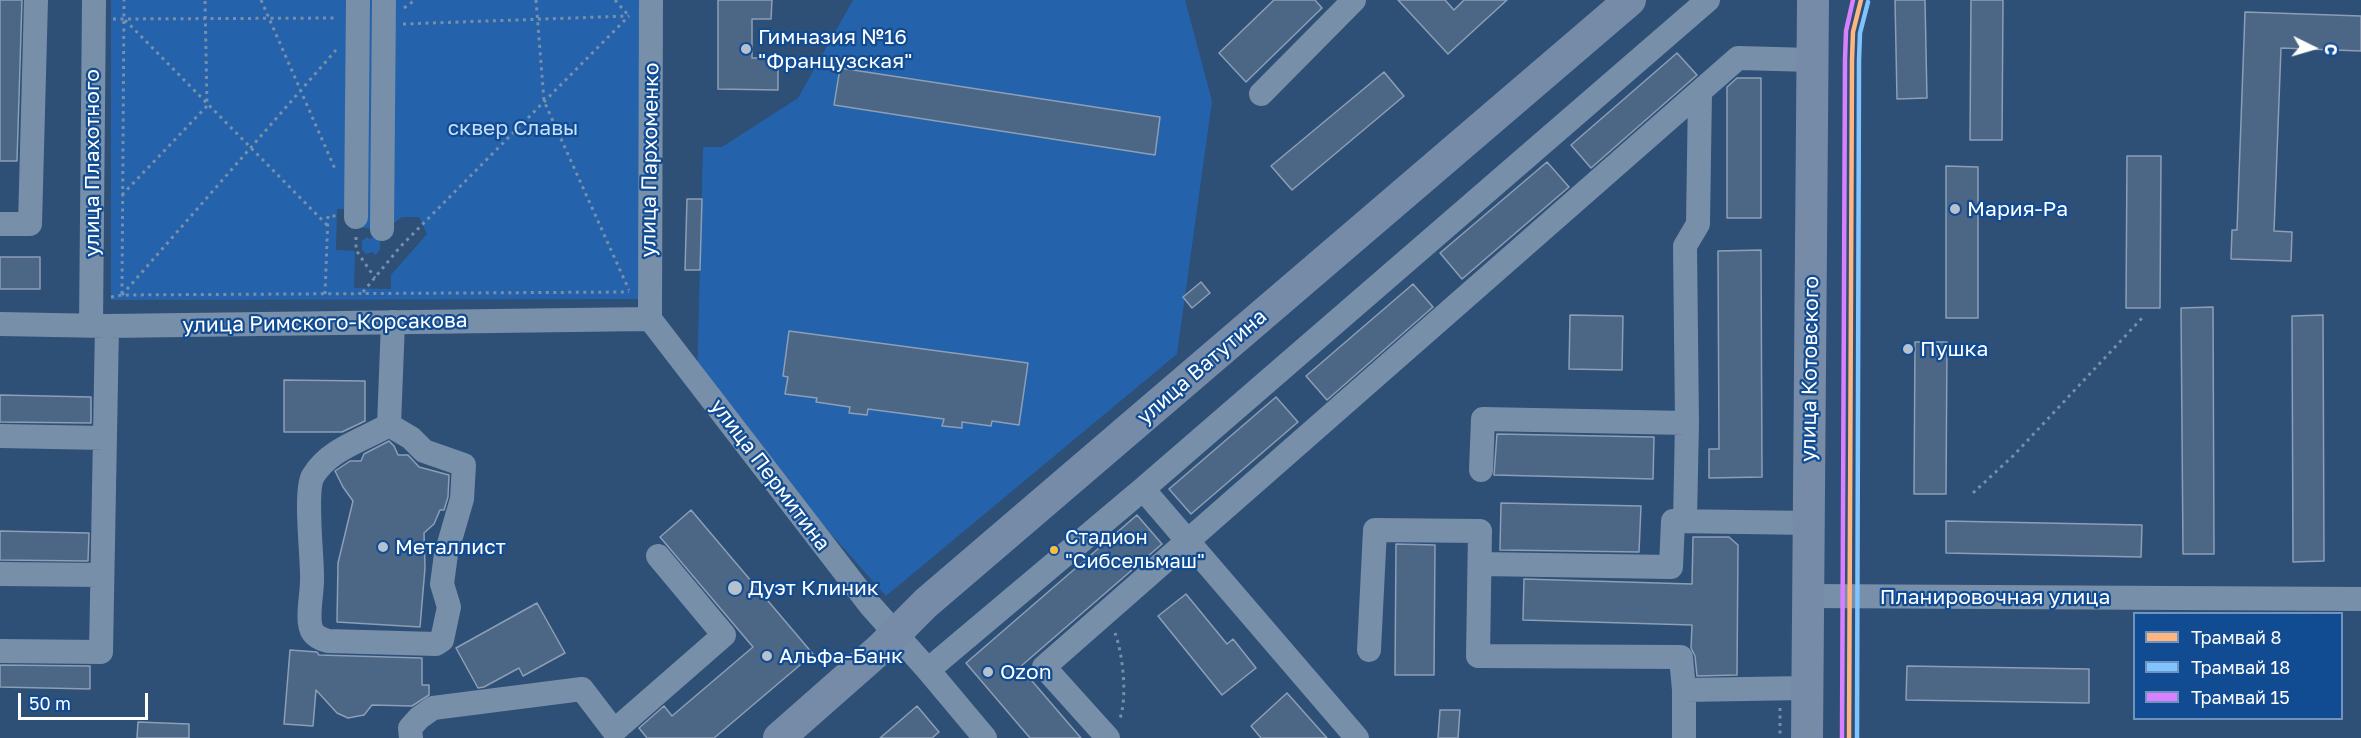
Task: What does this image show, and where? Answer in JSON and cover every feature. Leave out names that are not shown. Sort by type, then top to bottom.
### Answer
[{"type":"main road","name":"улица Ватутина","points":[[779,738],[896,634],[926,603],[1630,0]]},
{"type":"main road","name":"улица Котовского","points":[[1807,738],[1794,688],[1808,596],[1813,0]]},
{"type":"street","points":[[0,224],[30,224],[36,0]]},
{"type":"street","name":"улица Плахотного","points":[[0,651],[100,652],[105,438],[99,325],[92,301],[94,0]]},
{"type":"street","points":[[382,229],[384,0]]},
{"type":"street","name":"улица Пархоменко","points":[[650,319],[651,0]]},
{"type":"street","points":[[1262,94],[1354,0]]},
{"type":"street","points":[[928,670],[1143,489],[1708,0]]},
{"type":"street","points":[[356,217],[358,14]]},
{"type":"street","points":[[1112,732],[1044,666],[1738,58],[1813,60]]},
{"type":"street","points":[[1684,521],[1687,423],[1685,246],[1698,224],[1700,92]]},
{"type":"street","name":"улица Римского-Корсакова","points":[[0,324],[650,319]]},
{"type":"street","name":"улица Пермитина","points":[[650,319],[870,605],[985,738]]},
{"type":"street","points":[[389,426],[393,322]]},
{"type":"street","points":[[1481,470],[1483,419],[1687,423]]},
{"type":"street","points":[[389,426],[411,438],[424,451],[464,465],[462,499],[446,554],[442,584],[449,607],[446,627],[442,640],[436,644],[328,641],[317,637],[310,627],[311,479],[318,468],[336,452],[389,426]]},
{"type":"street","points":[[0,436],[105,438]]},
{"type":"street","points":[[1143,489],[1357,738]]},
{"type":"street","points":[[1480,564],[1671,567],[1673,521],[1809,524]]},
{"type":"street","points":[[1369,650],[1375,530],[1480,531],[1478,656],[1681,657],[1684,738]]},
{"type":"street","points":[[411,738],[410,728],[433,708],[582,689],[613,736],[724,635],[658,556]]},
{"type":"street","points":[[0,574],[102,575]]},
{"type":"street","name":"Планировочная улица","points":[[1808,596],[2361,599]]},
{"type":"street","points":[[1684,690],[1794,688]]},
{"type":"path","points":[[122,295],[124,0]]},
{"type":"path","points":[[122,195],[207,106],[205,0]]},
{"type":"path","points":[[261,0],[339,177]]},
{"type":"path","points":[[92,301],[122,295],[630,292],[544,101],[536,0]]},
{"type":"path","points":[[615,0],[629,15]]},
{"type":"path","points":[[122,295],[301,91],[358,14]]},
{"type":"path","points":[[111,20],[270,19],[358,14]]},
{"type":"path","points":[[384,24],[629,15]]},
{"type":"path","points":[[361,293],[400,247],[629,15]]},
{"type":"path","points":[[124,19],[207,106],[252,148],[328,226]]},
{"type":"path","points":[[325,294],[328,216],[356,217],[356,250],[375,278]]},
{"type":"path","points":[[1973,494],[2014,455],[2144,316]]},
{"type":"path","points":[[1103,615],[1113,628],[1120,649],[1123,703],[1112,732]]},
{"type":"path","points":[[1780,738],[1794,688]]},
{"type":"green space","name":"сквер Славы","points":[[111,0],[643,0],[640,299],[111,300]],"holes":[[[337,209],[362,209],[362,228],[385,229],[402,217],[419,217],[427,234],[391,275],[391,289],[354,288],[355,251],[336,250]]]},
{"type":"green space","name":"Стадион \"Сибсельмаш\"","points":[[853,0],[1185,0],[1212,101],[1177,354],[886,596],[697,383],[703,147],[722,147],[798,98]]},
{"type":"green space","points":[[367,237],[369,239],[376,237],[380,242],[380,250],[375,255],[373,252],[366,254],[362,250],[362,241]]},
{"type":"building","points":[[0,0],[22,0],[17,161],[0,161]]},
{"type":"building","points":[[718,0],[772,0],[771,19],[752,19],[752,58],[778,58],[778,90],[718,89]]},
{"type":"building","points":[[1274,0],[1315,0],[1322,8],[1246,82],[1219,53]]},
{"type":"building","points":[[1398,0],[1445,0],[1454,10],[1464,0],[1507,0],[1448,54]]},
{"type":"building","points":[[1895,0],[1925,0],[1927,98],[1897,99]]},
{"type":"building","points":[[1971,0],[2003,0],[2002,140],[1970,140]]},
{"type":"building","points":[[2245,12],[2361,16],[2361,51],[2281,48],[2274,231],[2292,232],[2291,261],[2231,259],[2232,230],[2237,230]]},
{"type":"building","points":[[1677,53],[1697,75],[1591,168],[1571,145]]},
{"type":"building","points":[[840,68],[1160,117],[1155,155],[834,105]]},
{"type":"building","points":[[1384,72],[1404,96],[1292,190],[1271,166]]},
{"type":"building","points":[[1737,78],[1761,78],[1761,218],[1727,218],[1727,87]]},
{"type":"building","points":[[2127,156],[2161,156],[2160,308],[2126,308]]},
{"type":"building","points":[[1547,162],[1569,187],[1462,279],[1440,253]]},
{"type":"building","points":[[1946,166],[1978,167],[1978,318],[1946,318]]},
{"type":"building","points":[[687,199],[702,199],[700,270],[685,270]]},
{"type":"building","points":[[1761,250],[1762,477],[1709,478],[1709,449],[1719,449],[1718,251]]},
{"type":"building","points":[[0,257],[40,257],[40,289],[0,289]]},
{"type":"building","points":[[1201,282],[1210,293],[1192,308],[1183,297]]},
{"type":"building","points":[[1413,284],[1433,307],[1327,400],[1306,376]]},
{"type":"building","points":[[2213,307],[2214,554],[2183,554],[2181,308]]},
{"type":"building","points":[[1570,315],[1623,316],[1622,370],[1569,369]]},
{"type":"building","points":[[2323,315],[2324,561],[2293,562],[2292,316]]},
{"type":"building","points":[[789,331],[1028,363],[1019,425],[992,421],[991,426],[962,422],[962,428],[942,426],[944,419],[868,409],[867,415],[849,413],[850,407],[816,402],[817,398],[785,394],[788,377],[783,376]]},
{"type":"building","points":[[1915,342],[1947,342],[1946,494],[1914,494]]},
{"type":"building","points":[[284,380],[365,381],[365,421],[342,432],[284,432]]},
{"type":"building","points":[[0,395],[91,397],[91,423],[0,422]]},
{"type":"building","points":[[1276,397],[1298,422],[1191,514],[1169,489]]},
{"type":"building","points":[[1497,434],[1654,437],[1653,479],[1494,475]]},
{"type":"building","name":"Металлист","points":[[389,441],[398,455],[408,455],[419,467],[449,475],[448,497],[444,510],[440,510],[434,524],[424,533],[425,568],[420,627],[337,622],[338,563],[353,501],[335,471],[350,461],[361,461],[364,454]]},
{"type":"building","points":[[1501,503],[1641,506],[1639,552],[1500,550]]},
{"type":"building","points":[[691,510],[813,654],[714,738],[647,738],[639,728],[664,706],[672,716],[753,647],[660,537]]},
{"type":"building","points":[[1137,515],[1162,544],[1020,667],[1081,738],[1030,738],[966,663]]},
{"type":"building","points":[[1946,521],[2142,525],[2141,557],[1946,553]]},
{"type":"building","points":[[0,531],[89,533],[88,561],[0,560]]},
{"type":"building","points":[[1693,537],[1729,537],[1738,545],[1737,675],[1697,676],[1695,656],[1691,648],[1692,625],[1523,620],[1524,579],[1692,584]]},
{"type":"building","points":[[1396,544],[1435,545],[1434,675],[1395,675]]},
{"type":"building","points":[[1186,594],[1227,644],[1233,639],[1256,668],[1222,695],[1158,616]]},
{"type":"building","points":[[537,603],[565,653],[523,676],[519,668],[478,688],[456,648]]},
{"type":"building","points":[[290,650],[317,652],[319,655],[422,658],[422,685],[429,685],[429,695],[412,706],[372,705],[364,715],[348,718],[337,713],[316,690],[313,726],[284,724]]},
{"type":"building","points":[[0,665],[90,666],[90,689],[0,687]]},
{"type":"building","points":[[1907,666],[2089,669],[2089,703],[1906,700]]},
{"type":"building","points":[[1287,693],[1327,738],[1261,738],[1251,726]]},
{"type":"building","points":[[917,706],[939,732],[932,738],[880,738]]},
{"type":"building","points":[[1440,710],[1460,710],[1458,738],[1438,738]]},
{"type":"building","points":[[138,722],[189,724],[189,738],[137,738]]},
{"type":"tram line","name":"15","points":[[1842,738],[1845,60],[1846,31],[1853,0]]},
{"type":"tram line","name":"8","points":[[1849,738],[1852,60],[1853,32],[1861,0]]},
{"type":"tram line","name":"18","points":[[1857,738],[1859,60],[1860,33],[1868,2]]},
{"type":"place","name":"Гимназия №16 \"Французская\"","points":[[746,49]]},
{"type":"place","name":"Мария-Ра","points":[[1955,209]]},
{"type":"place","name":"Пушка","points":[[1908,349]]},
{"type":"place","name":"Металлист","points":[[383,547]]},
{"type":"place","name":"Стадион \"Сибсельмаш\"","points":[[1054,550]]},
{"type":"place","name":"Дуэт Клиник","points":[[735,588]]},
{"type":"place","name":"Альфа-Банк","points":[[767,656]]},
{"type":"place","name":"Ozon","points":[[988,672]]}]
